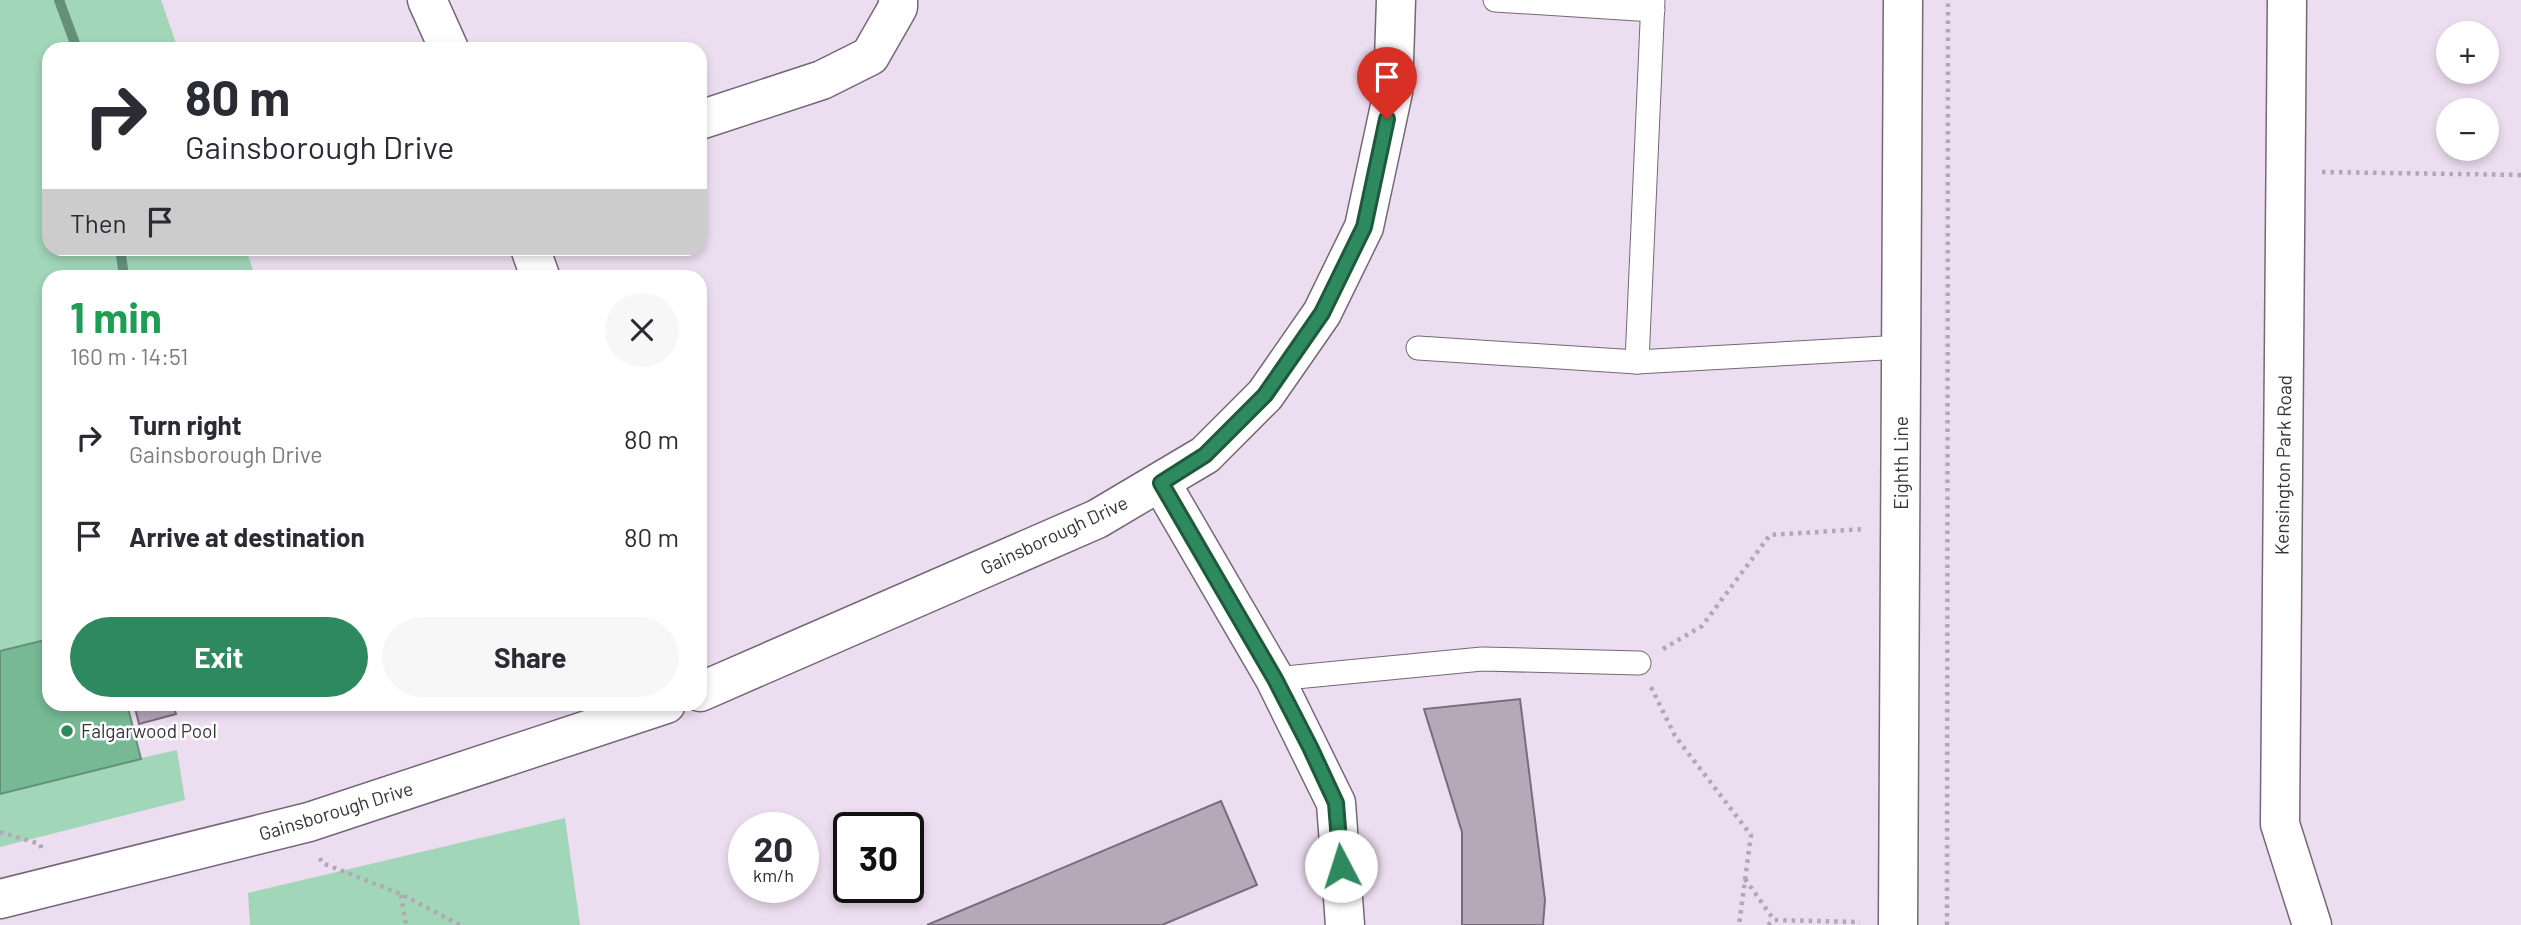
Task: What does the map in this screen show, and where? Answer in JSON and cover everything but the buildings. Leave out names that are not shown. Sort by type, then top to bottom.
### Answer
[{"type":"street","points":[[427,0],[446,42]]},
{"type":"street","points":[[707,118],[822,80],[870,56],[898,7],[898,0]]},
{"type":"street","name":"Gainsborough Drive","points":[[707,685],[1097,519],[1205,455],[1265,395],[1322,313],[1364,227],[1393,92],[1396,0]]},
{"type":"street","name":"Eighth Line","points":[[1898,924],[1903,0]]},
{"type":"street","name":"Kensington Park Road","points":[[2287,0],[2280,824],[2312,925]]},
{"type":"street","points":[[1161,483],[1275,679],[1336,803],[1345,925]]},
{"type":"street","name":"Gainsborough Drive","points":[[0,899],[309,822],[645,711]]},
{"type":"lane","points":[[1495,0],[1653,5],[1637,362]]},
{"type":"lane","points":[[1418,348],[1637,362],[1902,347]]},
{"type":"lane","points":[[1275,679],[1482,660],[1639,663]]},
{"type":"path","points":[[1947,925],[1948,0]]},
{"type":"path","points":[[2286,172],[2521,175]]},
{"type":"path","points":[[1739,925],[1751,835],[1675,736],[1639,663],[1702,626],[1770,535],[1900,526]]},
{"type":"path","points":[[309,822],[322,863],[401,894],[460,925]]},
{"type":"path","points":[[1745,879],[1774,920]]},
{"type":"path","points":[[401,894],[406,925]]},
{"type":"path","points":[[1768,925],[1774,920],[1898,924]]},
{"type":"shaded area","points":[[0,0],[161,0],[176,42],[42,42],[42,256],[248,256],[253,270],[42,270],[42,711],[129,711],[141,758],[177,750],[185,800],[0,847]]},
{"type":"shaded area","name":"Falgarwood Pool","points":[[42,641],[42,711],[129,711],[141,759],[0,794],[0,651]]},
{"type":"shaded area","points":[[565,818],[580,925],[250,925],[248,893]]},
{"type":"waterway","points":[[59,0],[74,42]]},
{"type":"waterway","points":[[121,256],[123,270]]},
{"type":"place","name":"Falgarwood Pool","points":[[67,731]]},
{"type":"route","points":[[1341,866],[1336,803],[1310,747],[1275,679],[1161,483],[1205,455],[1265,395],[1322,313],[1364,227],[1387,119]]}]
